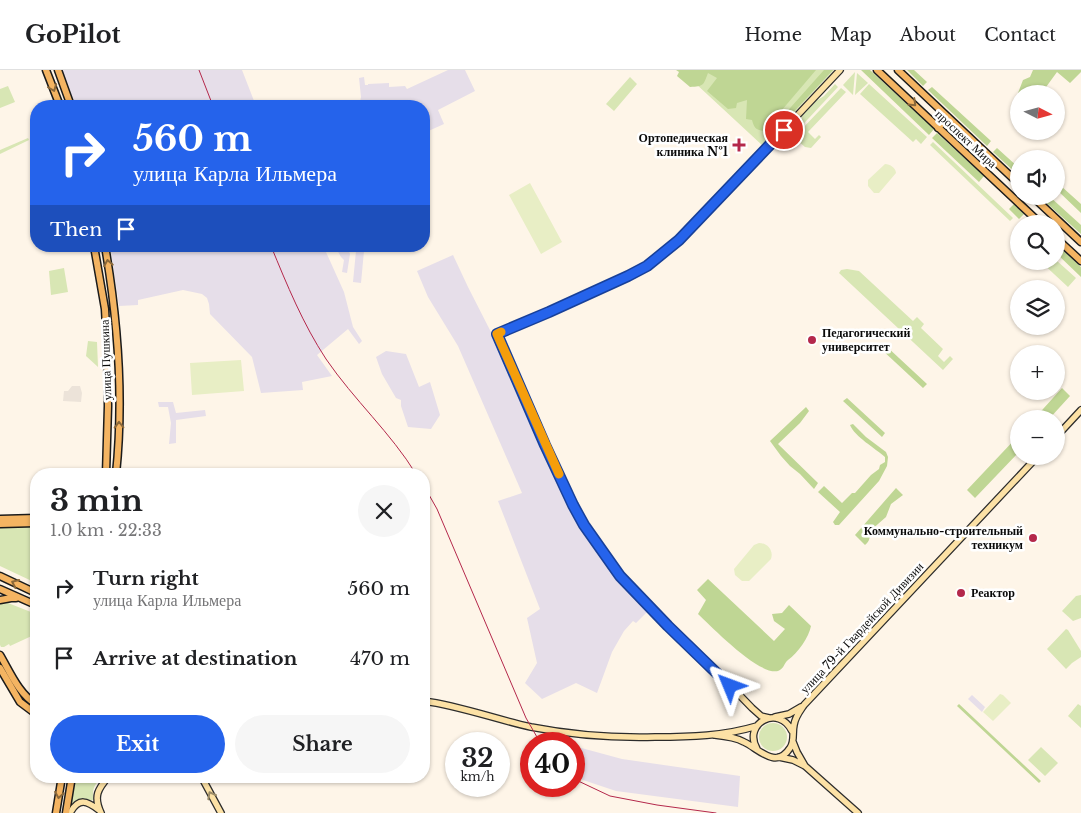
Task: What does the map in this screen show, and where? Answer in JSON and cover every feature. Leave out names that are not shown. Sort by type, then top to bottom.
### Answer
[{"type":"main road","points":[[46,70],[58,100]]},
{"type":"main road","points":[[58,70],[69,100]]},
{"type":"main road","points":[[805,766],[797,752],[790,727],[787,723],[779,719],[761,716],[656,614],[620,576],[591,535],[573,505],[497,334],[647,266],[684,236],[840,70]]},
{"type":"main road","name":"проспект Мира","points":[[877,70],[1031,215]]},
{"type":"main road","name":"проспект Мира","points":[[898,70],[1010,176]]},
{"type":"main road","points":[[938,128],[948,117]]},
{"type":"main road","points":[[1042,205],[1081,242]]},
{"type":"main road","points":[[1065,246],[1081,261]]},
{"type":"main road","name":"улица Пушкина","points":[[95,252],[105,309],[107,337],[108,439],[106,468]]},
{"type":"main road","name":"улица Пушкина","points":[[106,252],[115,310],[117,338],[119,439],[117,468]]},
{"type":"main road","points":[[1065,427],[1081,410]]},
{"type":"main road","points":[[103,468],[108,439]]},
{"type":"main road","name":"улица 79-й Гвардейской Дивизии","points":[[793,739],[793,726],[804,705],[1030,465]]},
{"type":"main road","points":[[0,519],[30,518]]},
{"type":"main road","points":[[0,524],[30,524]]},
{"type":"main road","points":[[0,576],[30,591]]},
{"type":"main road","points":[[0,589],[30,603]]},
{"type":"main road","points":[[0,600],[20,598]]},
{"type":"main road","points":[[0,655],[22,691],[30,700]]},
{"type":"main road","points":[[0,668],[20,702],[30,710]]},
{"type":"main road","points":[[430,702],[450,705],[531,727],[612,737],[714,735],[757,726],[771,718]]},
{"type":"main road","name":"улица 79-й Гвардейской Дивизии","points":[[771,718],[789,714],[804,705]]},
{"type":"main road","points":[[752,708],[757,720],[753,740],[759,752]]},
{"type":"main road","points":[[714,735],[737,739],[769,757],[793,760],[805,766],[858,813]]},
{"type":"main road","points":[[779,757],[788,752],[793,739]]},
{"type":"main road","points":[[56,813],[61,783]]},
{"type":"main road","points":[[68,813],[71,783]]},
{"type":"main road","points":[[100,812],[97,800],[98,790],[103,783]]},
{"type":"main road","points":[[205,783],[221,813]]},
{"type":"main road","points":[[68,813],[76,804],[83,802],[87,802],[100,812]]},
{"type":"shaded area","points":[[62,70],[242,70],[254,100],[73,100]]},
{"type":"shaded area","points":[[448,70],[465,70],[475,91],[438,110],[444,124],[430,130],[430,100],[360,100],[359,78],[364,77],[365,85],[389,83],[389,87],[405,86],[407,89]]},
{"type":"shaded area","points":[[111,252],[326,252],[344,292],[353,327],[362,341],[359,344],[348,329],[317,355],[332,376],[302,382],[303,390],[261,393],[252,357],[210,314],[207,298],[202,294],[183,290],[138,300],[138,305],[119,306]]},
{"type":"shaded area","points":[[338,252],[349,252],[347,273],[342,272],[344,260]]},
{"type":"shaded area","points":[[356,252],[364,252],[361,283],[353,282]]},
{"type":"shaded area","points":[[453,255],[493,336],[569,507],[618,580],[648,611],[636,623],[633,621],[624,631],[612,652],[597,693],[576,683],[542,699],[525,683],[537,663],[527,618],[540,609],[498,501],[522,493],[458,346],[428,297],[417,271]]},
{"type":"shaded area","points":[[386,351],[406,354],[419,387],[430,382],[440,415],[431,429],[408,427],[401,406],[401,400],[396,398],[382,374],[376,357]]},
{"type":"shaded area","points":[[72,386],[80,386],[82,393],[81,402],[63,401],[64,391],[68,391]]},
{"type":"shaded area","points":[[158,402],[173,402],[176,413],[205,410],[206,416],[176,420],[176,443],[169,444],[171,423],[168,407],[159,407]]},
{"type":"shaded area","points":[[972,695],[985,707],[982,712],[968,699]]},
{"type":"shaded area","points":[[585,749],[622,759],[740,776],[738,807],[616,791],[585,781]]},
{"type":"green space","points":[[676,70],[816,70],[764,131],[755,128],[752,120],[746,119],[747,100],[737,103],[736,108],[728,109],[707,91],[717,78],[708,73],[702,85],[690,87],[677,76],[679,72]]},
{"type":"green space","points":[[681,70],[834,70],[763,146]]},
{"type":"green space","points":[[824,70],[833,70],[771,136],[766,135]]},
{"type":"green space","points":[[861,70],[870,70],[934,129],[929,135]]},
{"type":"green space","points":[[907,70],[914,70],[927,82],[923,86]]},
{"type":"green space","points":[[1033,70],[1081,70],[1070,83],[1057,72],[1048,85],[1021,85],[1023,80],[1030,77]]},
{"type":"green space","points":[[855,72],[853,95],[843,85]]},
{"type":"green space","points":[[857,73],[868,83],[855,95]]},
{"type":"green space","points":[[630,77],[637,84],[614,111],[606,104]]},
{"type":"green space","points":[[835,84],[838,87],[793,135],[791,133],[801,122],[802,116]]},
{"type":"green space","points":[[869,84],[927,137],[921,144],[916,139],[913,142],[860,94]]},
{"type":"green space","points":[[8,86],[15,102],[0,108],[0,89]]},
{"type":"green space","points":[[932,87],[991,141],[987,146],[928,90]]},
{"type":"green space","points":[[841,88],[846,92],[808,132],[815,139],[819,135],[821,137],[811,148],[805,147],[798,141],[803,135],[800,131]]},
{"type":"green space","points":[[937,133],[984,176],[979,182],[932,138]]},
{"type":"green space","points":[[28,138],[29,140],[0,154],[0,150]]},
{"type":"green space","points":[[933,142],[1010,215],[1010,221],[930,145]]},
{"type":"green space","points":[[997,148],[1010,160],[1010,168],[993,152]]},
{"type":"green space","points":[[885,164],[895,169],[896,173],[879,193],[874,193],[868,186],[868,180]]},
{"type":"green space","points":[[530,183],[562,242],[541,254],[509,195]]},
{"type":"green space","points":[[1065,190],[1081,204],[1081,213],[1065,198]]},
{"type":"green space","points":[[1015,205],[1024,214],[1015,215],[1009,209]]},
{"type":"green space","points":[[1049,205],[1059,205],[1081,225],[1081,234],[1065,220],[1065,215],[1060,215]]},
{"type":"green space","points":[[1065,252],[1081,267],[1081,277],[1065,262]]},
{"type":"green space","points":[[64,268],[68,292],[51,295],[49,271]]},
{"type":"green space","points":[[1065,268],[1076,278],[1068,287],[1065,284],[1065,280],[1060,280],[1050,270],[1065,270]]},
{"type":"green space","points":[[841,270],[859,271],[913,321],[917,317],[924,324],[921,328],[943,349],[938,356],[944,362],[950,356],[953,359],[943,370],[839,273]]},
{"type":"green space","points":[[88,341],[97,342],[98,367],[86,356]]},
{"type":"green space","points":[[885,345],[927,384],[923,388],[881,349]]},
{"type":"green space","points":[[241,360],[244,391],[192,395],[190,363]]},
{"type":"green space","points":[[1065,391],[1070,396],[1057,410],[1042,410],[1051,400],[1065,400]]},
{"type":"green space","points":[[847,398],[885,433],[882,437],[843,401]]},
{"type":"green space","points":[[806,407],[809,411],[800,423],[778,444],[818,483],[814,489],[790,466],[770,441]]},
{"type":"green space","points":[[853,424],[866,437],[886,452],[888,457],[887,466],[879,481],[839,525],[835,525],[833,522],[840,512],[818,492],[824,486],[842,503],[852,493],[855,493],[879,469],[880,465],[885,462],[885,457],[856,434],[850,425]]},
{"type":"green space","points":[[1010,445],[1010,461],[975,498],[967,490]]},
{"type":"green space","points":[[896,488],[903,495],[891,504],[886,517],[870,531],[868,542],[865,545],[855,535]]},
{"type":"green space","points":[[30,526],[30,580],[0,566],[0,528]]},
{"type":"green space","points":[[759,543],[765,544],[769,548],[772,553],[771,559],[749,581],[742,581],[735,575],[734,569],[754,545]]},
{"type":"green space","points":[[708,579],[774,641],[785,629],[774,621],[772,614],[782,613],[789,605],[811,626],[808,635],[796,653],[787,661],[782,669],[770,671],[748,659],[698,614],[706,600],[697,590]]},
{"type":"green space","points":[[1081,595],[1081,618],[1073,621],[1062,611],[1076,596]]},
{"type":"green space","points":[[8,603],[30,612],[30,637],[10,646],[9,644],[1,647],[0,604]]},
{"type":"green space","points":[[1066,629],[1081,651],[1081,657],[1066,669],[1047,649]]},
{"type":"green space","points":[[1000,694],[1011,703],[993,721],[983,712]]},
{"type":"green space","points":[[959,704],[1041,781],[1039,783],[957,706]]},
{"type":"green space","points":[[1078,704],[1081,706],[1081,728],[1068,716]]},
{"type":"green space","points":[[773,723],[783,727],[787,737],[783,747],[773,751],[763,747],[759,737],[763,727]]},
{"type":"green space","points":[[1041,747],[1058,763],[1045,776],[1028,760]]},
{"type":"green space","points":[[74,783],[97,783],[94,787],[94,800],[81,799],[71,805]]},
{"type":"railway","points":[[199,70],[211,100]]},
{"type":"railway","points":[[273,252],[289,290],[326,359],[395,444],[412,468]]},
{"type":"railway","points":[[430,497],[526,718],[534,732]]},
{"type":"railway","points":[[585,784],[610,796],[716,813]]},
{"type":"slow traffic","points":[[501,332],[497,334],[559,474]]},
{"type":"place","name":"Ортопедическая клиника №1","points":[[739,145]]},
{"type":"place","name":"Педагогический университет","points":[[812,340]]},
{"type":"place","name":"Коммунально-строительный техникум","points":[[1033,538]]},
{"type":"place","name":"Реактор","points":[[961,593]]},
{"type":"route","points":[[730,686],[643,602],[620,576],[584,525],[545,445],[497,334],[647,266],[679,240],[784,130]]}]
